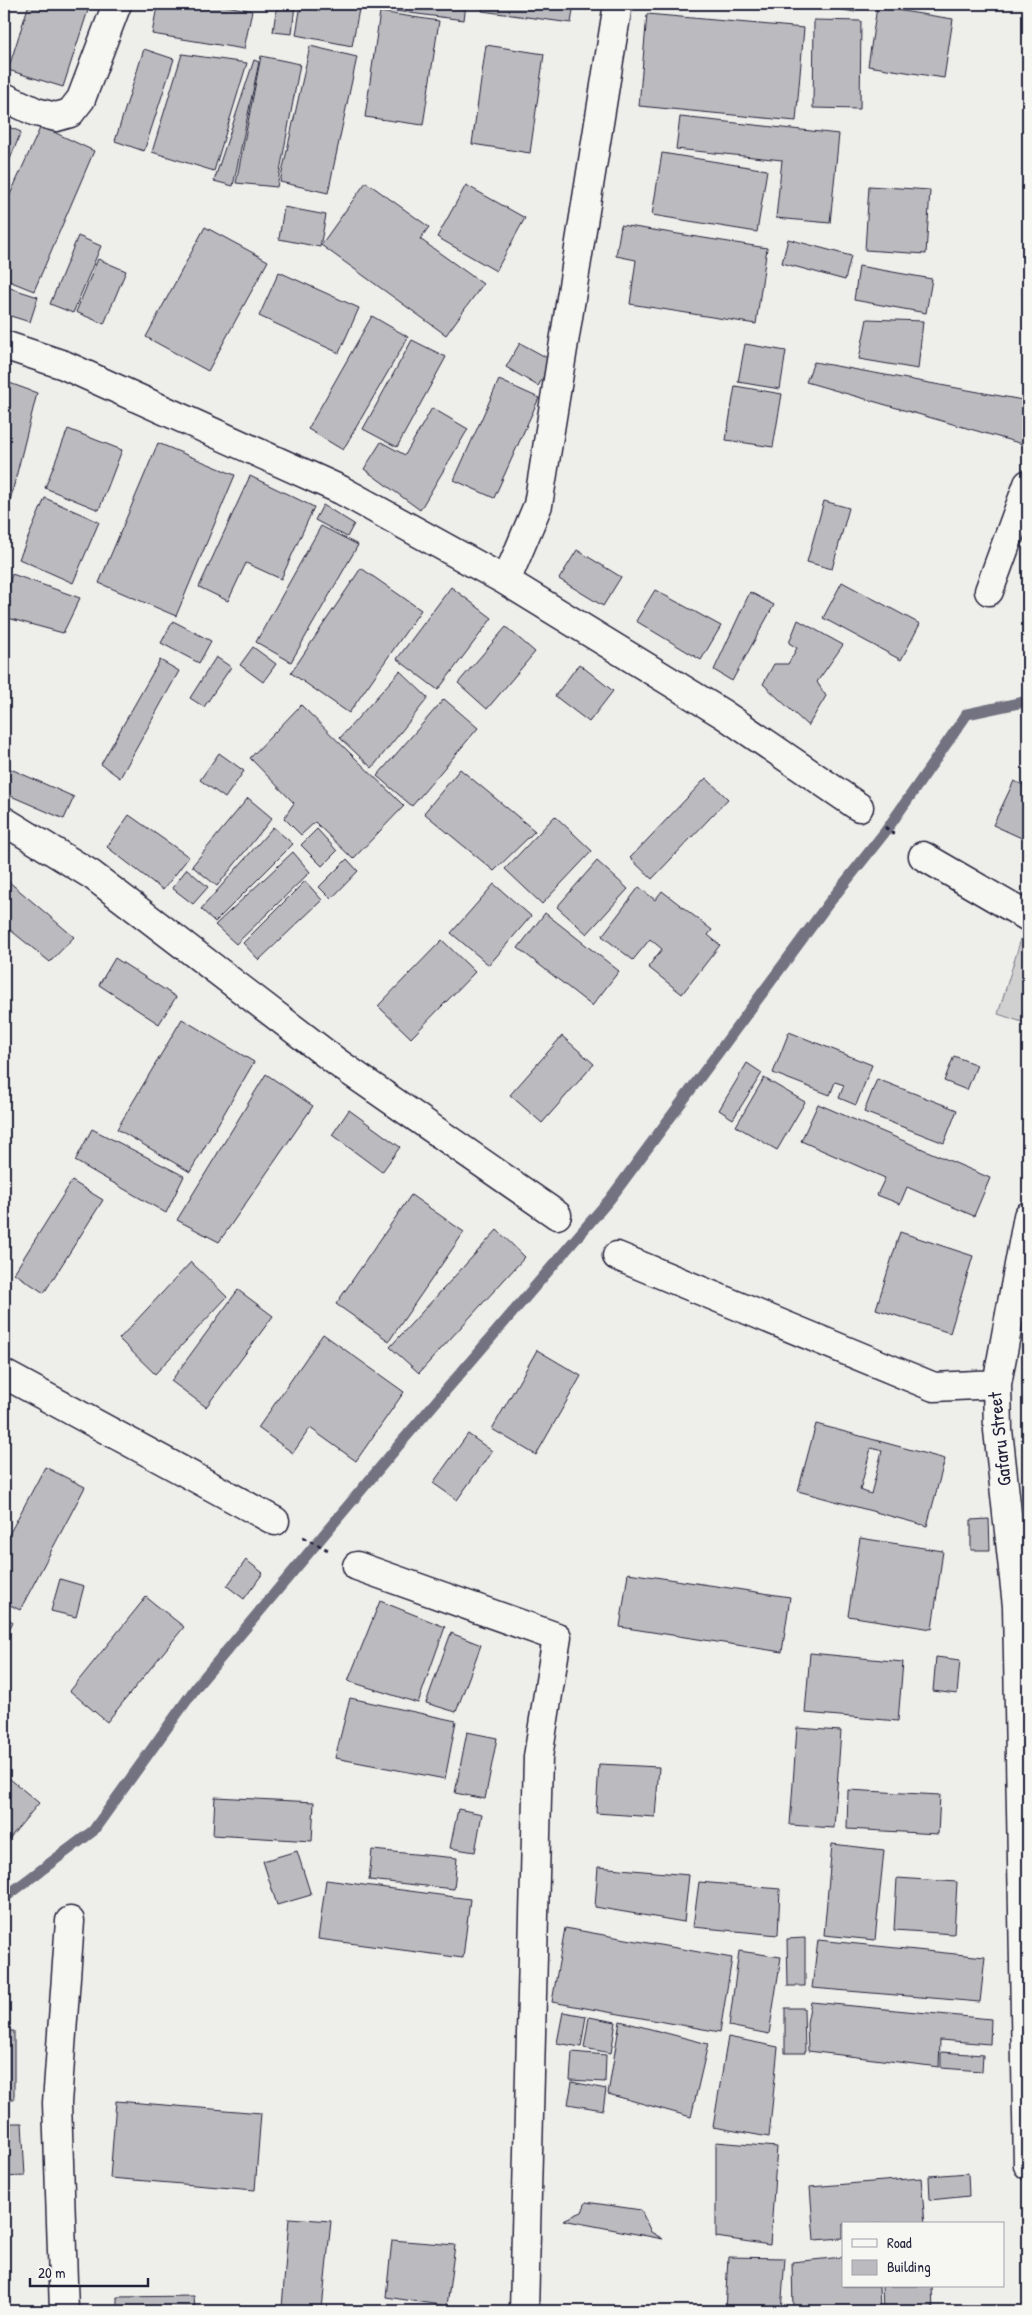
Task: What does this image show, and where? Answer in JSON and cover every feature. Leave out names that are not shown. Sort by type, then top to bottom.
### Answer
[{"type":"street","points":[[4,97],[49,116],[56,117],[70,113],[80,99],[117,4]]},
{"type":"street","points":[[506,581],[538,505],[618,4]]},
{"type":"street","points":[[4,345],[64,365],[341,490],[506,581],[723,714],[859,807]]},
{"type":"street","points":[[989,591],[1028,484]]},
{"type":"street","points":[[4,821],[92,875],[338,1063],[557,1215]]},
{"type":"street","points":[[922,856],[1028,918]]},
{"type":"street","points":[[998,1384],[1028,1216]]},
{"type":"street","name":"Gafaru Street","points":[[617,1256],[934,1387],[998,1384],[998,1430],[1017,1606],[1028,2165]]},
{"type":"street","points":[[4,1374],[275,1521]]},
{"type":"street","points":[[357,1566],[557,1637],[538,1757],[524,2311]]},
{"type":"street","points":[[64,2311],[56,2103],[70,1921]]},
{"type":"path","points":[[859,807],[922,856]]},
{"type":"path","points":[[275,1521],[357,1566]]},
{"type":"shaded area","points":[[1028,916],[1028,1024],[998,1014]]},
{"type":"building","points":[[29,4],[90,4],[63,87],[8,70]]},
{"type":"building","points":[[197,4],[217,4],[252,11],[244,49],[152,34],[157,6],[195,8]]},
{"type":"building","points":[[277,4],[295,4],[292,34],[273,32]]},
{"type":"building","points":[[301,4],[360,4],[352,46],[296,35]]},
{"type":"building","points":[[379,4],[466,4],[464,20],[378,9]]},
{"type":"building","points":[[483,4],[574,4],[571,23],[482,11]]},
{"type":"building","points":[[652,4],[678,4],[678,8]]},
{"type":"building","points":[[807,4],[857,4],[855,12]]},
{"type":"building","points":[[877,7],[953,19],[944,78],[868,66]]},
{"type":"building","points":[[380,12],[439,21],[423,125],[365,117]]},
{"type":"building","points":[[647,14],[804,28],[796,121],[639,106]]},
{"type":"building","points":[[814,20],[861,21],[860,109],[813,108]]},
{"type":"building","points":[[486,45],[544,54],[530,153],[472,144]]},
{"type":"building","points":[[310,46],[357,57],[328,193],[280,182]]},
{"type":"building","points":[[144,49],[174,59],[144,151],[115,141]]},
{"type":"building","points":[[182,54],[247,63],[214,171],[152,152]]},
{"type":"building","points":[[261,56],[300,64],[277,187],[236,183]]},
{"type":"building","points":[[254,60],[259,62],[233,186],[214,181]]},
{"type":"building","points":[[680,117],[839,134],[830,223],[776,218],[782,160],[676,149]]},
{"type":"building","points":[[4,125],[21,132],[4,174]]},
{"type":"building","points":[[41,126],[94,151],[34,291],[4,279],[4,208]]},
{"type":"building","points":[[662,153],[767,170],[757,232],[652,215]]},
{"type":"building","points":[[366,182],[429,227],[420,239],[483,284],[446,335],[321,245]]},
{"type":"building","points":[[466,185],[525,218],[496,271],[437,237]]},
{"type":"building","points":[[869,186],[930,190],[926,254],[865,250]]},
{"type":"building","points":[[284,207],[326,215],[320,247],[279,239]]},
{"type":"building","points":[[621,225],[767,248],[756,324],[630,304],[636,260],[616,256]]},
{"type":"building","points":[[205,227],[268,261],[208,371],[146,337]]},
{"type":"building","points":[[78,236],[101,246],[73,313],[50,304]]},
{"type":"building","points":[[788,239],[851,256],[845,280],[782,263]]},
{"type":"building","points":[[98,259],[126,271],[104,324],[76,312]]},
{"type":"building","points":[[859,266],[932,279],[926,313],[854,300]]},
{"type":"building","points":[[279,272],[359,308],[339,353],[259,316]]},
{"type":"building","points":[[4,286],[38,297],[30,322],[4,314]]},
{"type":"building","points":[[372,316],[408,337],[343,450],[308,429]]},
{"type":"building","points":[[867,319],[923,321],[918,369],[859,359]]},
{"type":"building","points":[[412,340],[446,357],[397,447],[363,429]]},
{"type":"building","points":[[520,343],[553,361],[538,386],[506,367]]},
{"type":"building","points":[[745,344],[786,351],[780,389],[738,382]]},
{"type":"building","points":[[814,362],[1028,401],[1026,445],[806,382]]},
{"type":"building","points":[[499,380],[539,398],[494,498],[454,480]]},
{"type":"building","points":[[4,381],[37,393],[4,525]]},
{"type":"building","points":[[735,386],[782,394],[773,447],[726,440]]},
{"type":"building","points":[[432,408],[468,429],[420,510],[364,469],[381,442],[405,455]]},
{"type":"building","points":[[68,429],[122,450],[99,510],[45,488]]},
{"type":"building","points":[[158,443],[235,475],[176,616],[99,583]]},
{"type":"building","points":[[250,476],[314,507],[281,579],[246,563],[228,601],[199,587]]},
{"type":"building","points":[[45,498],[99,522],[73,583],[19,559]]},
{"type":"building","points":[[824,501],[849,508],[832,569],[807,562]]},
{"type":"building","points":[[323,505],[354,524],[347,537],[315,520]]},
{"type":"building","points":[[321,526],[358,545],[291,662],[256,642]]},
{"type":"building","points":[[577,550],[621,577],[603,606],[559,579]]},
{"type":"building","points":[[361,568],[421,610],[349,713],[291,673]]},
{"type":"building","points":[[12,574],[80,598],[63,633],[4,617],[4,603]]},
{"type":"building","points":[[842,582],[920,624],[901,660],[823,618]]},
{"type":"building","points":[[451,587],[492,618],[438,690],[397,659]]},
{"type":"building","points":[[655,590],[721,626],[701,660],[636,621]]},
{"type":"building","points":[[750,592],[774,605],[732,681],[714,670]]},
{"type":"building","points":[[798,620],[843,645],[817,682],[826,696],[808,726],[763,684],[774,664],[788,664],[797,648],[789,643]]},
{"type":"building","points":[[173,621],[211,641],[199,663],[161,643]]},
{"type":"building","points":[[506,627],[535,652],[487,709],[458,683]]},
{"type":"building","points":[[253,647],[276,664],[263,682],[240,665]]},
{"type":"building","points":[[216,657],[231,667],[204,707],[190,698]]},
{"type":"building","points":[[160,660],[179,671],[120,778],[101,764]]},
{"type":"building","points":[[579,664],[613,691],[589,722],[555,696]]},
{"type":"building","points":[[400,671],[428,698],[372,768],[340,738]]},
{"type":"building","points":[[444,699],[478,728],[412,806],[377,776]]},
{"type":"building","points":[[301,705],[404,806],[353,859],[315,822],[301,835],[284,818],[294,803],[250,758]]},
{"type":"building","points":[[219,753],[244,771],[225,798],[200,780]]},
{"type":"building","points":[[4,766],[74,797],[64,819],[4,793]]},
{"type":"building","points":[[460,769],[535,831],[494,871],[424,813]]},
{"type":"building","points":[[706,778],[728,799],[652,879],[630,858]]},
{"type":"building","points":[[1014,781],[1028,787],[1028,841],[993,825]]},
{"type":"building","points":[[248,798],[272,818],[217,886],[192,866]]},
{"type":"building","points":[[129,815],[189,857],[163,890],[107,847]]},
{"type":"building","points":[[555,816],[592,851],[542,904],[505,869]]},
{"type":"building","points":[[273,827],[293,844],[215,922],[201,909]]},
{"type":"building","points":[[317,829],[337,851],[322,866],[301,845]]},
{"type":"building","points":[[293,852],[310,872],[236,944],[215,925]]},
{"type":"building","points":[[347,859],[358,871],[331,899],[319,887]]},
{"type":"building","points":[[597,861],[628,889],[587,934],[557,907]]},
{"type":"building","points":[[187,869],[208,887],[193,904],[172,888]]},
{"type":"building","points":[[8,881],[74,937],[50,962],[4,925],[4,886]]},
{"type":"building","points":[[305,881],[322,900],[259,960],[243,943]]},
{"type":"building","points":[[494,884],[531,916],[489,965],[451,933]]},
{"type":"building","points":[[639,887],[655,900],[662,891],[712,930],[708,935],[720,945],[682,994],[648,967],[662,949],[650,939],[633,960],[602,936]]},
{"type":"building","points":[[545,913],[619,971],[592,1006],[518,948]]},
{"type":"building","points":[[442,940],[475,972],[411,1038],[378,1006]]},
{"type":"building","points":[[115,958],[176,997],[159,1024],[99,985]]},
{"type":"building","points":[[182,1019],[254,1062],[190,1172],[117,1129]]},
{"type":"building","points":[[789,1032],[872,1065],[856,1105],[839,1098],[844,1085],[835,1082],[830,1095],[773,1073]]},
{"type":"building","points":[[562,1036],[594,1064],[542,1123],[510,1095]]},
{"type":"building","points":[[954,1056],[977,1065],[967,1090],[944,1081]]},
{"type":"building","points":[[747,1063],[762,1073],[733,1119],[719,1110]]},
{"type":"building","points":[[266,1074],[313,1106],[219,1242],[177,1220]]},
{"type":"building","points":[[764,1078],[805,1102],[777,1150],[736,1126]]},
{"type":"building","points":[[877,1079],[957,1110],[944,1143],[864,1112]]},
{"type":"building","points":[[818,1104],[990,1178],[974,1216],[907,1187],[900,1204],[877,1195],[885,1178],[801,1141]]},
{"type":"building","points":[[349,1110],[400,1147],[382,1172],[332,1135]]},
{"type":"building","points":[[92,1129],[184,1176],[166,1213],[75,1161]]},
{"type":"building","points":[[72,1181],[103,1200],[44,1293],[14,1273]]},
{"type":"building","points":[[411,1195],[464,1232],[389,1341],[336,1304]]},
{"type":"building","points":[[497,1230],[525,1257],[419,1373],[390,1347]]},
{"type":"building","points":[[900,1232],[973,1256],[950,1333],[876,1309]]},
{"type":"building","points":[[191,1262],[227,1297],[155,1374],[119,1339]]},
{"type":"building","points":[[238,1290],[273,1316],[206,1407],[171,1381]]},
{"type":"building","points":[[323,1334],[404,1392],[356,1461],[310,1428],[293,1453],[258,1428]]},
{"type":"building","points":[[537,1350],[581,1376],[536,1455],[492,1429]]},
{"type":"building","points":[[816,1424],[945,1459],[927,1526],[798,1491]],"holes":[[[871,1448],[882,1451],[871,1494],[860,1490]]]},
{"type":"building","points":[[468,1434],[492,1451],[457,1500],[433,1483]]},
{"type":"building","points":[[45,1467],[85,1487],[20,1610],[4,1602],[4,1544]]},
{"type":"building","points":[[989,1519],[990,1550],[971,1550],[971,1520]]},
{"type":"building","points":[[860,1538],[943,1551],[932,1629],[848,1616]]},
{"type":"building","points":[[246,1560],[263,1573],[244,1599],[227,1586]]},
{"type":"building","points":[[628,1573],[790,1597],[782,1652],[620,1627]]},
{"type":"building","points":[[60,1579],[84,1586],[76,1617],[51,1611]]},
{"type":"building","points":[[146,1597],[184,1627],[107,1722],[70,1691]]},
{"type":"building","points":[[380,1601],[445,1627],[418,1703],[348,1681]]},
{"type":"building","points":[[4,1616],[13,1622],[4,1639]]},
{"type":"building","points":[[451,1633],[481,1645],[456,1712],[426,1703]]},
{"type":"building","points":[[810,1653],[903,1662],[898,1721],[805,1713]]},
{"type":"building","points":[[936,1657],[960,1660],[957,1694],[933,1691]]},
{"type":"building","points":[[350,1698],[456,1721],[445,1779],[335,1758]]},
{"type":"building","points":[[797,1728],[841,1731],[834,1828],[790,1825]]},
{"type":"building","points":[[467,1732],[497,1738],[485,1799],[455,1793]]},
{"type":"building","points":[[599,1764],[659,1767],[655,1817],[596,1813]]},
{"type":"building","points":[[4,1774],[39,1803],[4,1845]]},
{"type":"building","points":[[848,1790],[940,1795],[938,1834],[847,1829]]},
{"type":"building","points":[[215,1797],[314,1802],[312,1841],[213,1835]]},
{"type":"building","points":[[458,1809],[482,1814],[475,1852],[450,1848]]},
{"type":"building","points":[[832,1844],[884,1850],[875,1940],[824,1935]]},
{"type":"building","points":[[372,1850],[457,1858],[454,1889],[369,1880]]},
{"type":"building","points":[[297,1851],[311,1895],[277,1905],[263,1861]]},
{"type":"building","points":[[598,1867],[689,1875],[684,1922],[595,1907]]},
{"type":"building","points":[[897,1878],[957,1882],[954,1934],[894,1930]]},
{"type":"building","points":[[326,1880],[470,1899],[463,1958],[318,1939]]},
{"type":"building","points":[[699,1882],[780,1889],[778,1935],[693,1927]]},
{"type":"building","points":[[565,1928],[732,1958],[720,2032],[552,2002]]},
{"type":"building","points":[[805,1938],[805,1986],[788,1986],[787,1939]]},
{"type":"building","points":[[818,1940],[985,1957],[980,2002],[812,1988]]},
{"type":"building","points":[[739,1951],[781,1957],[769,2034],[729,2026]]},
{"type":"building","points":[[811,2002],[991,2019],[990,2044],[940,2040],[939,2067],[808,2051],[807,2023]]},
{"type":"building","points":[[785,2008],[804,2008],[805,2053],[785,2053]]},
{"type":"building","points":[[563,2012],[586,2016],[581,2047],[557,2043]]},
{"type":"building","points":[[589,2017],[616,2022],[611,2053],[584,2048]]},
{"type":"building","points":[[620,2021],[708,2044],[691,2117],[608,2094]]},
{"type":"building","points":[[4,2031],[14,2031],[14,2099],[4,2099]]},
{"type":"building","points":[[728,2037],[778,2047],[769,2137],[713,2127]]},
{"type":"building","points":[[572,2052],[606,2055],[605,2082],[570,2080]]},
{"type":"building","points":[[941,2052],[983,2055],[982,2071],[941,2068]]},
{"type":"building","points":[[572,2082],[606,2089],[603,2110],[568,2104]]},
{"type":"building","points":[[116,2101],[261,2113],[255,2190],[110,2178]]},
{"type":"building","points":[[4,2123],[22,2123],[25,2176],[4,2177]]},
{"type":"building","points":[[716,2142],[777,2147],[770,2245],[716,2237]]},
{"type":"building","points":[[968,2173],[969,2196],[930,2200],[929,2176]]},
{"type":"building","points":[[921,2178],[925,2222],[842,2222],[842,2238],[814,2240],[810,2187]]},
{"type":"building","points":[[586,2202],[641,2210],[651,2232],[663,2239],[563,2220],[582,2212]]},
{"type":"building","points":[[289,2218],[331,2221],[322,2309],[282,2308]]},
{"type":"building","points":[[4,2238],[7,2280],[4,2280]]},
{"type":"building","points":[[392,2240],[455,2245],[447,2306],[386,2297]]},
{"type":"building","points":[[728,2257],[785,2258],[781,2311],[725,2311]]},
{"type":"building","points":[[842,2257],[842,2288],[879,2288],[880,2311],[793,2311],[792,2262]]},
{"type":"building","points":[[882,2288],[932,2288],[933,2311],[883,2311]]},
{"type":"building","points":[[194,2296],[195,2311],[117,2311],[117,2297]]},
{"type":"waterway","points":[[4,1898],[93,1831],[197,1686],[404,1439],[610,1199],[828,904],[885,832],[967,714],[1028,701]]}]
